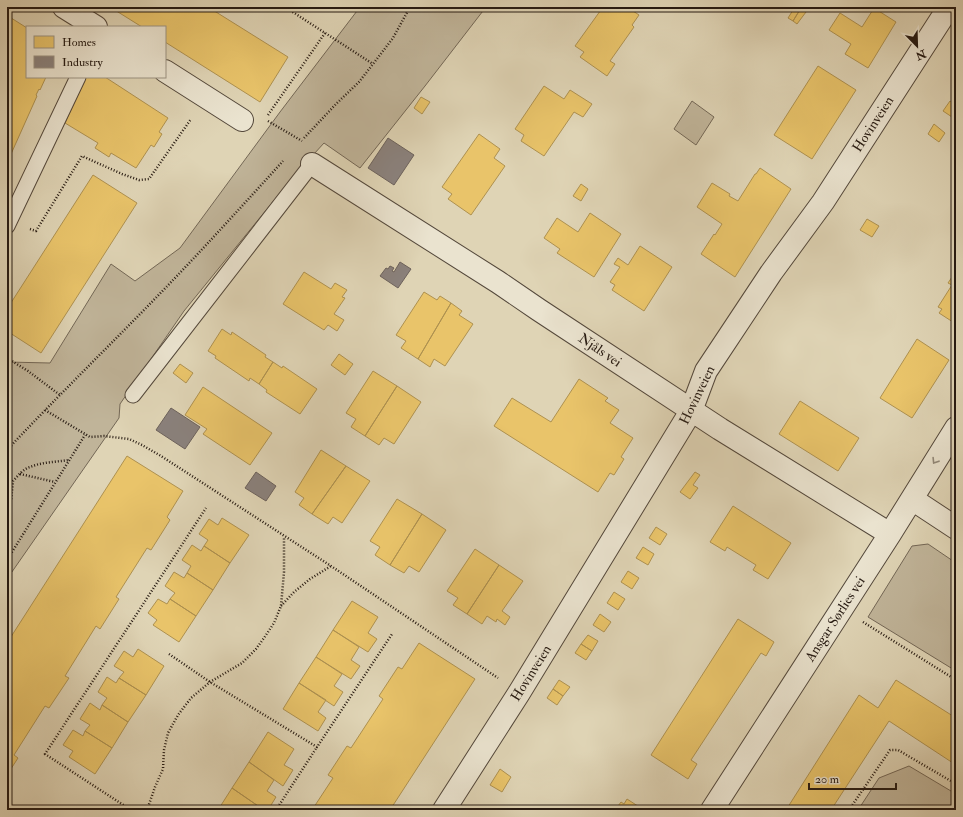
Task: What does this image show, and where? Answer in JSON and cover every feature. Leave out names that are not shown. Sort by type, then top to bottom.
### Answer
[{"type":"street","points":[[64,7],[94,26]]},
{"type":"street","name":"Hovinveien","points":[[444,810],[519,693],[691,411],[706,371],[771,273],[823,202],[949,7]]},
{"type":"street","points":[[166,72],[242,120]]},
{"type":"street","name":"Njåls vei","points":[[310,154],[691,411],[890,534]]},
{"type":"street","name":"Ansgar Sørlies vei","points":[[712,810],[890,534],[956,428]]},
{"type":"street","points":[[912,499],[956,528]]},
{"type":"lane","points":[[8,225],[78,78]]},
{"type":"lane","points":[[133,395],[310,154]]},
{"type":"path","points":[[284,7],[374,64]]},
{"type":"path","points":[[302,141],[336,104],[359,82],[374,64],[393,38],[410,7]]},
{"type":"path","points":[[310,154],[302,141],[266,119],[325,33]]},
{"type":"path","points":[[8,225],[36,231],[82,156],[139,180],[149,179],[206,97]]},
{"type":"path","points":[[7,450],[193,259],[286,158]]},
{"type":"path","points":[[7,358],[28,371],[60,395]]},
{"type":"path","points":[[45,410],[90,437],[104,436],[129,439],[161,456],[331,566],[519,693]]},
{"type":"path","points":[[7,558],[86,435]]},
{"type":"path","points":[[7,506],[12,502],[13,481],[20,474],[30,467],[69,460]]},
{"type":"path","points":[[20,474],[55,482]]},
{"type":"path","points":[[131,810],[45,754],[206,508]]},
{"type":"path","points":[[147,810],[155,787],[164,769],[164,750],[168,733],[178,715],[191,698],[210,682],[242,663],[256,649],[274,623],[281,606],[284,572],[284,536]]},
{"type":"path","points":[[281,606],[294,592],[310,579],[331,566]]},
{"type":"path","points":[[842,609],[956,680]]},
{"type":"path","points":[[276,810],[392,634]]},
{"type":"path","points":[[169,654],[210,682],[317,747]]},
{"type":"path","points":[[849,810],[890,750],[898,750],[956,784]]},
{"type":"shaded area","points":[[360,7],[486,7],[360,168],[324,143],[293,177],[184,311],[120,404],[119,418],[7,579],[7,362],[50,363],[111,264],[135,281],[180,248],[280,112]]},
{"type":"shaded area","points":[[692,101],[714,117],[696,145],[674,129]]},
{"type":"shaded area","points":[[928,544],[956,563],[956,671],[868,617],[912,546]]},
{"type":"shaded area","points":[[909,766],[956,794],[956,810],[858,810],[879,778]]},
{"type":"building: Homes","points":[[110,7],[208,7],[288,57],[260,102],[166,43],[166,26],[140,26]]},
{"type":"building: Homes","points":[[603,7],[627,7],[639,15],[632,25],[634,27],[610,61],[615,64],[607,76],[580,57],[584,52],[575,46]]},
{"type":"building: Homes","points":[[795,7],[801,8],[793,21],[788,18]]},
{"type":"building: Homes","points":[[801,8],[806,12],[797,24],[793,21]]},
{"type":"building: Homes","points":[[874,8],[896,22],[868,68],[845,54],[851,44],[829,30],[840,13],[862,27]]},
{"type":"building: Homes","points":[[8,16],[26,27],[26,78],[46,78],[36,95],[37,96],[7,163]]},
{"type":"building: Homes","points":[[818,66],[856,90],[812,159],[774,135]]},
{"type":"building: Homes","points":[[86,78],[107,78],[168,118],[159,132],[162,134],[154,147],[151,145],[136,168],[111,153],[109,157],[95,148],[98,143],[65,123]]},
{"type":"building: Homes","points":[[544,86],[564,99],[570,90],[592,104],[583,117],[574,112],[544,156],[521,141],[524,135],[515,129]]},
{"type":"building: Homes","points":[[421,97],[430,102],[422,114],[414,108]]},
{"type":"building: Homes","points":[[950,101],[956,105],[955,119],[943,111]]},
{"type":"building: Homes","points":[[934,124],[945,133],[939,142],[928,134]]},
{"type":"building: Homes","points":[[479,134],[500,149],[494,158],[505,166],[471,215],[448,199],[452,194],[442,187]]},
{"type":"building: Homes","points":[[760,168],[791,189],[735,277],[701,254],[722,224],[697,207],[712,183],[730,194],[729,196],[738,201]]},
{"type":"building: Homes","points":[[93,175],[137,203],[41,353],[7,331],[7,309]]},
{"type":"building: Homes","points":[[581,184],[588,189],[581,201],[573,196]]},
{"type":"building: Homes","points":[[590,213],[621,234],[594,277],[557,253],[560,249],[544,238],[557,218],[578,232]]},
{"type":"building: Homes","points":[[867,219],[879,226],[872,237],[860,230]]},
{"type":"building: Homes","points":[[640,246],[672,267],[644,311],[612,290],[615,285],[610,282],[620,267],[614,264],[618,258],[628,265]]},
{"type":"building: Homes","points":[[956,271],[956,324],[939,313],[942,309],[938,307],[952,285],[948,283]]},
{"type":"building: Homes","points":[[304,272],[331,289],[335,283],[347,290],[342,297],[345,298],[334,314],[344,320],[337,331],[328,325],[324,330],[283,304]]},
{"type":"building: Homes","points":[[424,292],[437,300],[440,296],[451,303],[418,359],[401,348],[406,341],[396,335]]},
{"type":"building: Homes","points":[[451,303],[462,311],[459,315],[473,324],[445,366],[434,359],[430,367],[418,359]]},
{"type":"building: Homes","points":[[222,329],[231,335],[232,332],[266,355],[265,357],[273,362],[259,384],[250,378],[249,381],[215,358],[216,356],[208,351]]},
{"type":"building: Homes","points":[[917,339],[949,360],[912,418],[880,398]]},
{"type":"building: Homes","points":[[339,354],[353,364],[345,375],[331,365]]},
{"type":"building: Homes","points":[[273,362],[282,368],[283,366],[317,389],[300,414],[266,392],[267,390],[259,384]]},
{"type":"building: Homes","points":[[180,364],[193,373],[186,383],[173,373]]},
{"type":"building: Homes","points":[[373,371],[397,386],[365,436],[351,427],[356,419],[346,413]]},
{"type":"building: Homes","points":[[579,379],[608,398],[605,401],[619,410],[610,423],[633,438],[621,457],[624,459],[614,475],[610,473],[598,492],[494,426],[512,398],[551,422]]},
{"type":"building: Homes","points":[[397,386],[421,402],[394,444],[384,438],[379,445],[365,436]]},
{"type":"building: Homes","points":[[203,387],[272,433],[250,465],[203,434],[207,429],[185,415]]},
{"type":"building: Homes","points":[[800,401],[859,438],[838,471],[779,434]]},
{"type":"building: Homes","points":[[321,450],[346,466],[312,514],[299,505],[304,498],[295,492]]},
{"type":"building: Homes","points":[[127,456],[183,491],[167,517],[170,520],[151,550],[147,548],[116,597],[119,599],[100,629],[96,626],[65,676],[69,678],[49,708],[45,706],[14,755],[18,758],[7,775],[7,643]]},
{"type":"building: Homes","points":[[346,466],[370,481],[342,523],[333,517],[328,524],[312,514]]},
{"type":"building: Homes","points":[[695,472],[700,475],[693,485],[698,488],[690,499],[680,492]]},
{"type":"building: Homes","points":[[397,499],[422,514],[390,565],[375,555],[380,547],[370,541]]},
{"type":"building: Homes","points":[[733,506],[791,543],[768,579],[753,570],[756,565],[727,547],[725,551],[710,542]]},
{"type":"building: Homes","points":[[422,514],[446,530],[419,572],[409,566],[404,573],[390,565]]},
{"type":"building: Homes","points":[[222,518],[249,535],[230,563],[204,546],[208,540],[199,534],[209,519],[218,525]]},
{"type":"building: Homes","points":[[656,527],[667,534],[660,545],[649,538]]},
{"type":"building: Homes","points":[[192,545],[201,551],[204,546],[230,563],[213,590],[187,573],[191,566],[182,560]]},
{"type":"building: Homes","points":[[643,547],[654,554],[648,565],[636,558]]},
{"type":"building: Homes","points":[[475,549],[499,565],[467,614],[453,605],[458,598],[447,591]]},
{"type":"building: Homes","points":[[499,565],[523,581],[502,611],[510,617],[505,625],[497,619],[496,622],[487,616],[482,624],[467,614]]},
{"type":"building: Homes","points":[[628,571],[639,578],[632,589],[621,582]]},
{"type":"building: Homes","points":[[174,572],[184,578],[187,573],[213,590],[196,616],[170,599],[175,593],[165,586]]},
{"type":"building: Homes","points":[[614,592],[625,599],[618,610],[607,603]]},
{"type":"building: Homes","points":[[158,599],[167,604],[170,599],[196,616],[179,642],[153,625],[157,620],[148,613]]},
{"type":"building: Homes","points":[[352,601],[378,617],[368,633],[377,639],[368,652],[333,630]]},
{"type":"building: Homes","points":[[600,614],[611,622],[604,632],[593,625]]},
{"type":"building: Homes","points":[[738,619],[774,642],[766,656],[761,653],[691,760],[697,764],[688,779],[651,755]]},
{"type":"building: Homes","points":[[333,630],[359,647],[351,660],[360,666],[351,679],[316,657]]},
{"type":"building: Homes","points":[[588,635],[598,641],[592,651],[581,644]]},
{"type":"building: Homes","points":[[419,643],[475,679],[390,810],[312,810],[333,778],[328,775],[347,746],[351,748],[383,699],[379,696],[398,667],[402,669]]},
{"type":"building: Homes","points":[[581,644],[592,651],[586,660],[575,653]]},
{"type":"building: Homes","points":[[138,649],[164,666],[146,695],[119,678],[124,672],[114,666],[124,651],[133,657]]},
{"type":"building: Homes","points":[[316,657],[342,674],[334,686],[343,692],[334,706],[299,683]]},
{"type":"building: Homes","points":[[107,677],[116,683],[119,678],[146,695],[128,722],[102,705],[107,698],[98,692]]},
{"type":"building: Homes","points":[[559,680],[570,687],[563,696],[553,689]]},
{"type":"building: Homes","points":[[896,680],[956,718],[956,765],[889,721],[831,810],[786,810],[859,695],[878,708]]},
{"type":"building: Homes","points":[[299,683],[326,700],[318,712],[326,718],[318,731],[283,709]]},
{"type":"building: Homes","points":[[553,689],[563,696],[557,705],[547,698]]},
{"type":"building: Homes","points":[[90,703],[100,710],[102,705],[128,722],[112,748],[85,731],[90,725],[80,719]]},
{"type":"building: Homes","points":[[73,730],[83,736],[85,731],[112,748],[95,774],[69,757],[73,751],[63,745]]},
{"type":"building: Homes","points":[[268,732],[294,749],[284,765],[293,770],[283,786],[249,762]]},
{"type":"building: Homes","points":[[249,762],[274,780],[267,791],[276,797],[268,810],[264,810],[232,788]]},
{"type":"building: Homes","points":[[500,769],[511,777],[502,792],[490,785]]},
{"type":"building: Homes","points":[[232,788],[258,806],[255,810],[218,810]]},
{"type":"building: Homes","points":[[627,799],[644,810],[615,810],[621,802],[624,804]]},
{"type":"building: Industry","points":[[388,138],[414,155],[394,185],[368,168]]},
{"type":"building: Industry","points":[[400,262],[411,269],[398,288],[380,276],[386,268],[388,269],[390,266],[394,268],[392,271],[394,272]]},
{"type":"building: Industry","points":[[171,408],[200,427],[185,449],[156,430]]},
{"type":"building: Industry","points":[[256,472],[276,486],[266,501],[245,488]]}]
